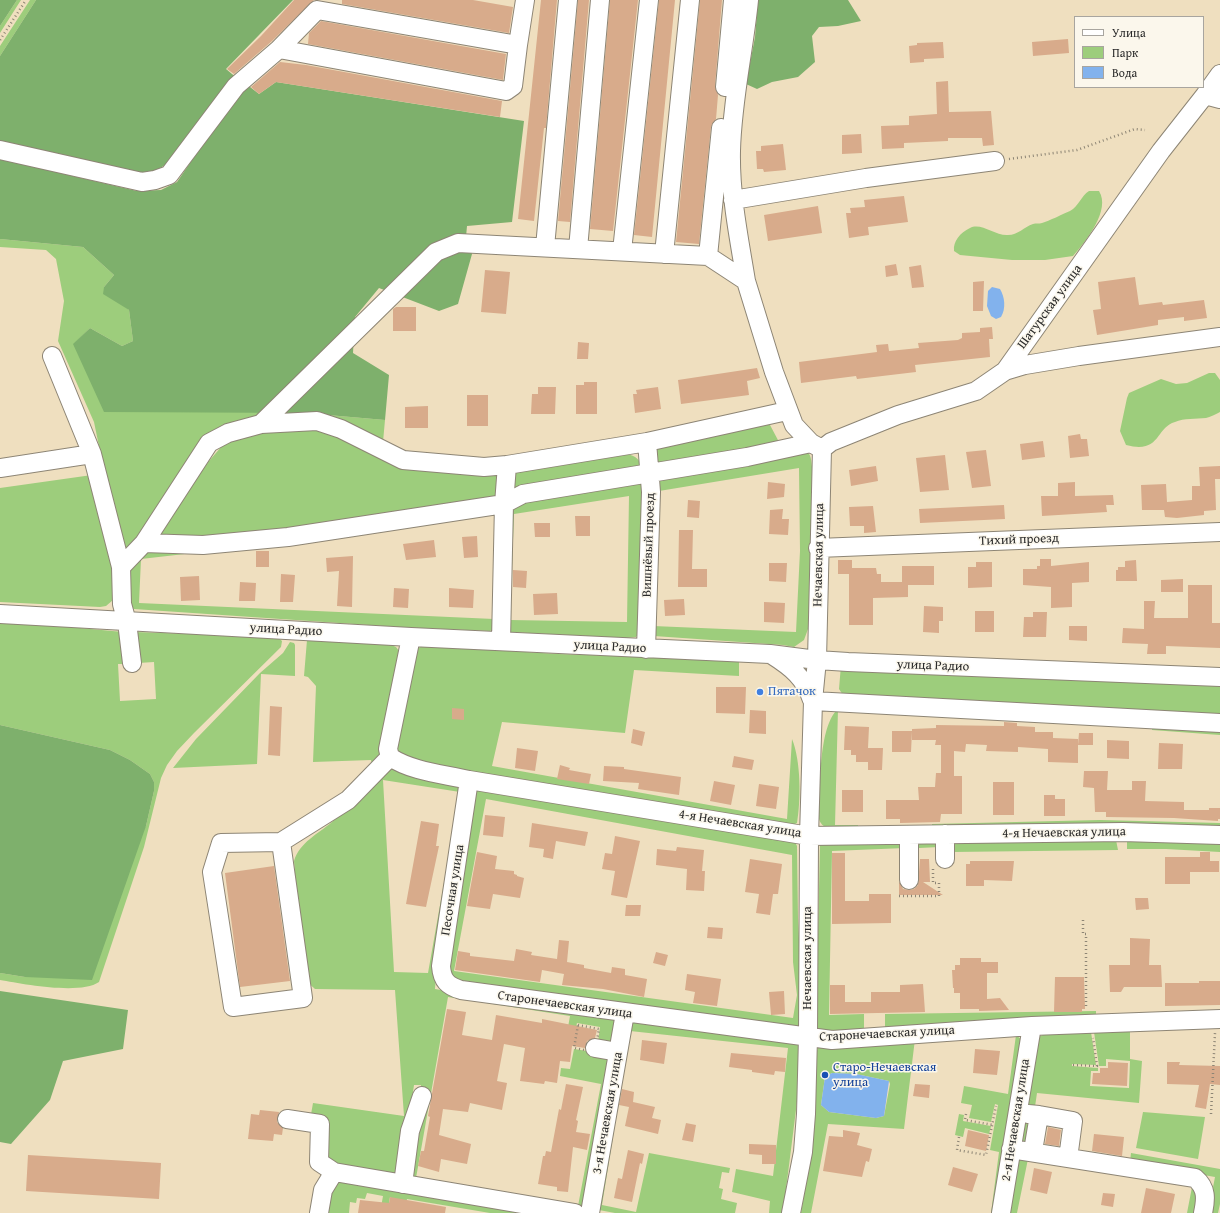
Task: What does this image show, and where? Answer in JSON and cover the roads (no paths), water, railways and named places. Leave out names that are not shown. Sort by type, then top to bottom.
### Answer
[{"type":"street","points":[[279,49],[506,91],[513,86],[525,0]]},
{"type":"street","points":[[545,247],[568,0]]},
{"type":"street","points":[[578,249],[600,0]]},
{"type":"street","points":[[622,251],[649,0]]},
{"type":"street","points":[[664,254],[690,0]]},
{"type":"street","points":[[708,256],[734,0]]},
{"type":"street","points":[[749,0],[734,107],[731,152],[733,200],[746,281],[787,411],[794,425],[816,446]]},
{"type":"street","points":[[0,150],[142,182],[169,175],[236,86],[279,49],[322,5],[518,45]]},
{"type":"street","name":"Шатурская улица","points":[[144,543],[203,545],[288,537],[504,504],[523,494],[816,446],[831,442],[898,416],[976,391],[1005,371],[1161,151],[1212,97],[1220,74]]},
{"type":"street","points":[[733,200],[866,178],[995,161]]},
{"type":"street","points":[[261,424],[436,252],[458,243],[708,256],[746,281]]},
{"type":"street","points":[[1005,371],[1025,365],[1079,356],[1220,337]]},
{"type":"street","points":[[52,356],[92,454],[121,567],[122,604],[127,622],[132,663]]},
{"type":"street","points":[[121,567],[144,543],[209,443],[228,433],[261,424],[317,421],[327,423],[361,438],[391,456],[403,460],[484,467],[507,465],[647,442],[787,411]]},
{"type":"street","name":"Вишнёвый проезд","points":[[646,649],[650,472],[647,442]]},
{"type":"street","name":"Нечаевская улица","points":[[791,1213],[803,1152],[806,1114],[808,1037],[808,836],[813,701],[817,660],[818,548],[816,446]]},
{"type":"street","points":[[0,468],[92,454]]},
{"type":"street","points":[[501,641],[504,504],[507,465]]},
{"type":"street","name":"Тихий проезд","points":[[818,548],[1220,532]]},
{"type":"street","name":"улица Радио","points":[[0,614],[411,637],[770,654],[817,660],[1220,677]]},
{"type":"street","points":[[281,842],[303,998],[232,1007],[212,872],[221,843],[281,842],[348,800],[390,757],[388,749],[389,740],[411,637]]},
{"type":"street","points":[[770,654],[791,668],[803,679],[813,701],[1220,723]]},
{"type":"street","name":"4-я Нечаевская улица","points":[[390,757],[400,763],[416,768],[470,780],[808,836],[1123,832],[1220,835]]},
{"type":"street","name":"Песочная улица","points":[[461,990],[446,982],[441,966],[470,780]]},
{"type":"street","points":[[945,834],[945,860]]},
{"type":"street","points":[[909,835],[909,880]]},
{"type":"street","name":"Старонечаевская улица","points":[[461,990],[832,1040],[1032,1026],[1218,1019]]},
{"type":"street","name":"3-я Нечаевская улица","points":[[590,1213],[625,1013]]},
{"type":"street","name":"2-я Нечаевская улица","points":[[1001,1213],[1032,1026]]},
{"type":"street","points":[[595,1048],[618,1052]]},
{"type":"street","points":[[403,1184],[410,1131],[422,1096]]},
{"type":"street","points":[[1017,1112],[1073,1121],[1069,1151]]},
{"type":"street","points":[[1034,1145],[1039,1116]]},
{"type":"street","points":[[287,1119],[320,1124],[319,1162],[334,1172],[575,1213]]},
{"type":"street","points":[[1011,1149],[1195,1178],[1204,1187],[1204,1207]]},
{"type":"street","points":[[319,1213],[323,1190],[334,1172]]},
{"type":"water","points":[[992,287],[1000,289],[1004,299],[1003,314],[1001,317],[996,319],[991,316],[987,306],[988,291]]},
{"type":"water","points":[[832,1073],[856,1074],[889,1081],[884,1116],[876,1118],[829,1112],[821,1105],[825,1077]]},
{"type":"place","name":"Пятачок","points":[[760,692]]},
{"type":"place","name":"Старо-Нечаевская улица","points":[[825,1075]]}]
